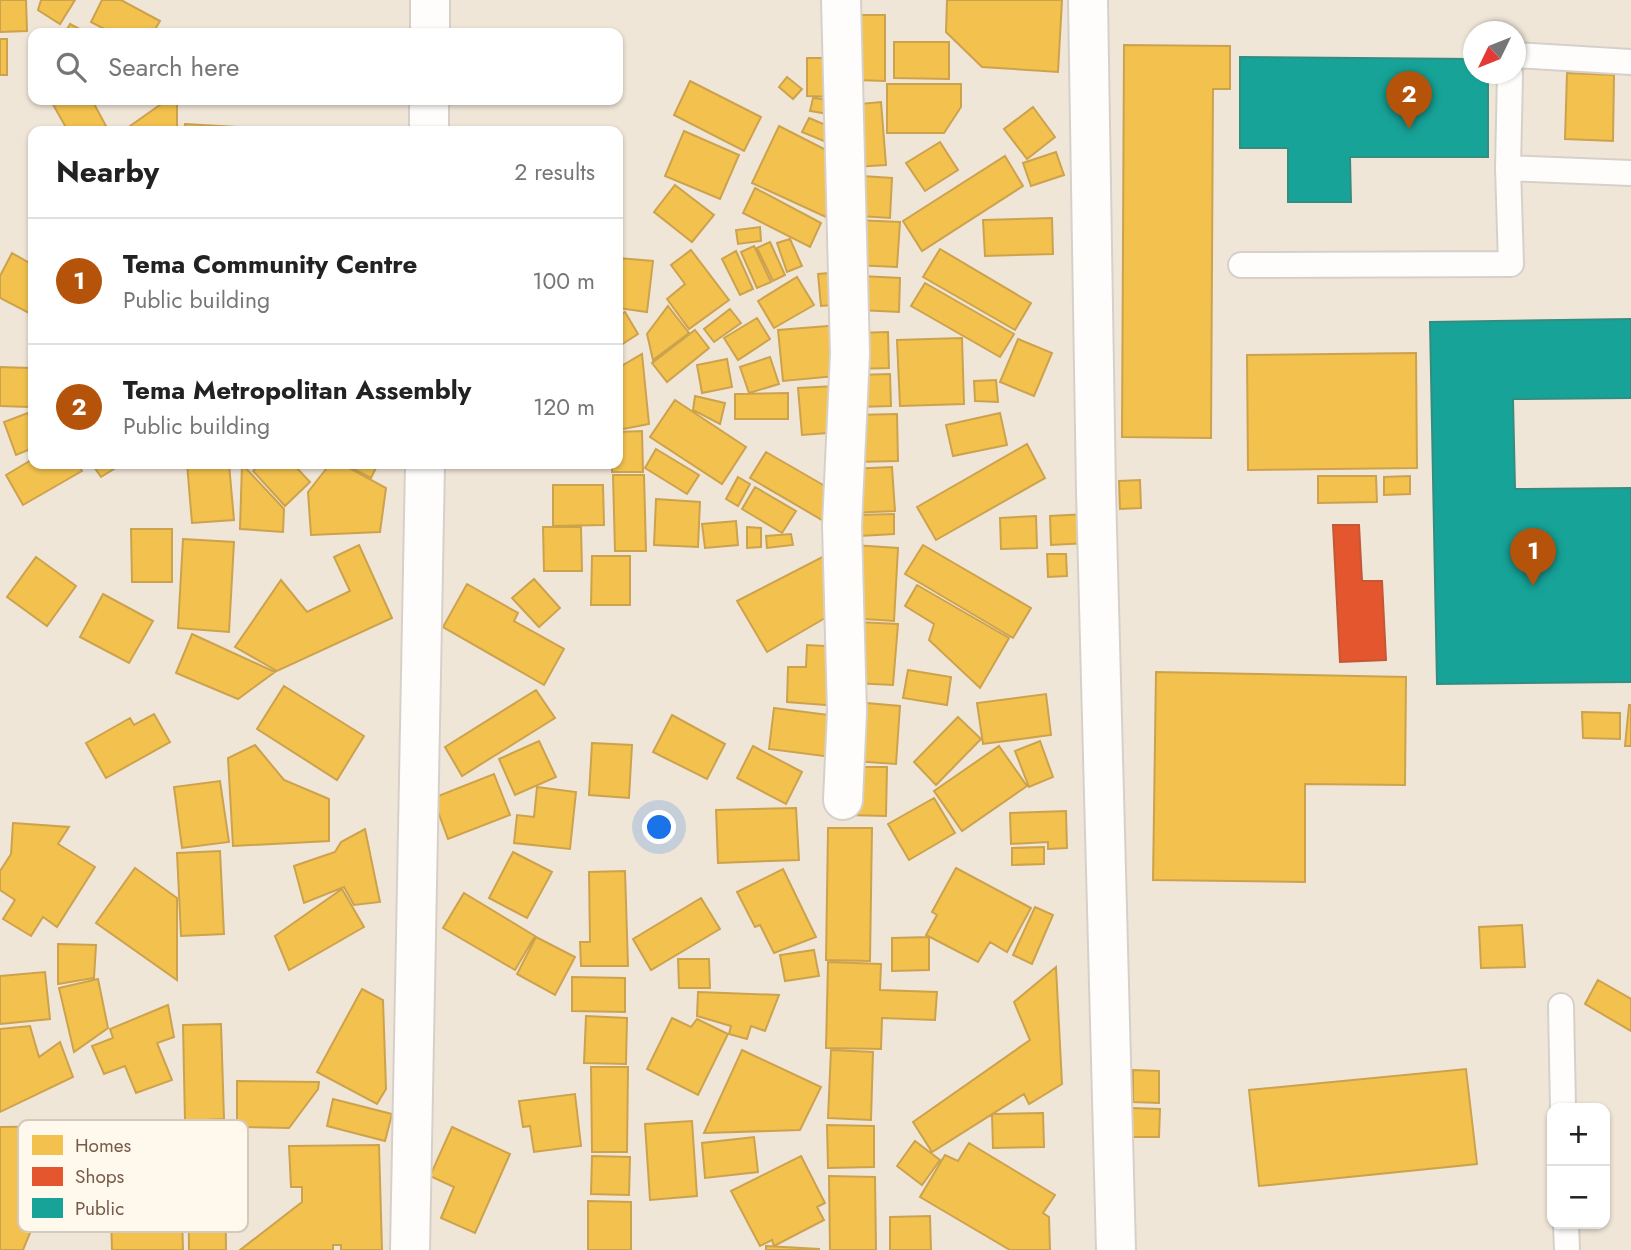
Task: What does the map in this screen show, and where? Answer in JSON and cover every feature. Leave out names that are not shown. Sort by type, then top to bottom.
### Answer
[{"type":"street","points":[[430,0],[430,28]]},
{"type":"street","points":[[841,0],[850,354],[842,525],[847,712],[843,800]]},
{"type":"street","points":[[1088,0],[1096,491],[1116,1250]]},
{"type":"street","points":[[429,105],[429,126]]},
{"type":"street","points":[[410,1250],[425,469]]},
{"type":"lane","points":[[1526,56],[1631,62]]},
{"type":"lane","points":[[1241,265],[1511,264],[1508,168],[1510,84]]},
{"type":"lane","points":[[1508,168],[1631,173]]},
{"type":"lane","points":[[1561,1006],[1563,1103]]},
{"type":"lane","points":[[1566,1229],[1567,1250]]},
{"type":"shaded area","points":[[0,0],[1631,0],[1631,1250],[0,1250]]},
{"type":"building: Homes","points":[[0,0],[26,0],[27,31],[0,32]]},
{"type":"building: Homes","points":[[41,0],[75,0],[60,24],[38,10]]},
{"type":"building: Homes","points":[[102,0],[121,0],[160,21],[156,28],[102,28],[91,22]]},
{"type":"building: Homes","points":[[947,0],[1062,0],[1058,72],[982,67],[946,32]]},
{"type":"building: Homes","points":[[856,15],[885,15],[885,81],[856,80]]},
{"type":"building: Homes","points":[[0,39],[7,39],[7,75],[0,75]]},
{"type":"building: Homes","points":[[894,42],[949,42],[949,79],[894,78]]},
{"type":"building: Homes","points":[[1124,45],[1230,46],[1230,89],[1213,89],[1211,438],[1122,437]]},
{"type":"building: Homes","points":[[807,58],[832,58],[833,97],[807,96]]},
{"type":"building: Homes","points":[[1567,73],[1614,75],[1613,141],[1565,139]]},
{"type":"building: Homes","points":[[787,77],[802,89],[793,99],[779,87]]},
{"type":"building: Homes","points":[[690,81],[761,117],[744,151],[674,115]]},
{"type":"building: Homes","points":[[887,84],[961,84],[961,107],[944,133],[887,133]]},
{"type":"building: Homes","points":[[813,98],[837,101],[834,115],[810,111]]},
{"type":"building: Homes","points":[[881,102],[886,165],[854,167],[849,105]]},
{"type":"building: Homes","points":[[53,105],[95,105],[106,126],[65,126]]},
{"type":"building: Homes","points":[[160,105],[177,105],[177,126],[130,126]]},
{"type":"building: Homes","points":[[1033,107],[1055,137],[1027,159],[1004,129]]},
{"type":"building: Homes","points":[[809,118],[838,130],[831,144],[802,132]]},
{"type":"building: Homes","points":[[185,124],[219,126],[185,126]]},
{"type":"building: Homes","points":[[779,126],[838,156],[826,217],[752,183]]},
{"type":"building: Homes","points":[[684,131],[739,155],[720,199],[665,176]]},
{"type":"building: Homes","points":[[940,142],[958,170],[925,191],[906,163]]},
{"type":"building: Homes","points":[[1056,152],[1064,175],[1031,186],[1023,163]]},
{"type":"building: Homes","points":[[1005,156],[1023,186],[922,251],[903,221]]},
{"type":"building: Homes","points":[[862,176],[892,178],[890,218],[860,216]]},
{"type":"building: Homes","points":[[675,185],[714,215],[692,242],[654,212]]},
{"type":"building: Homes","points":[[755,188],[821,223],[810,247],[743,213]]},
{"type":"building: Homes","points":[[1052,218],[1053,254],[985,256],[983,220]]},
{"type":"building: Homes","points":[[856,220],[900,222],[897,267],[853,265]]},
{"type":"building: Homes","points":[[760,227],[761,241],[738,244],[736,230]]},
{"type":"building: Homes","points":[[790,239],[802,266],[787,272],[777,243]]},
{"type":"building: Homes","points":[[770,242],[785,275],[773,281],[757,248]]},
{"type":"building: Homes","points":[[754,246],[771,282],[757,288],[741,252]]},
{"type":"building: Homes","points":[[940,249],[1031,303],[1015,330],[923,277]]},
{"type":"building: Homes","points":[[691,250],[729,300],[689,329],[667,299],[685,284],[671,265]]},
{"type":"building: Homes","points":[[736,251],[753,289],[740,295],[722,259]]},
{"type":"building: Homes","points":[[12,253],[28,262],[28,312],[0,298],[0,276]]},
{"type":"building: Homes","points":[[623,258],[653,261],[647,312],[623,309]]},
{"type":"building: Homes","points":[[841,272],[845,304],[821,306],[818,274]]},
{"type":"building: Homes","points":[[861,276],[900,278],[899,312],[859,310]]},
{"type":"building: Homes","points":[[797,277],[814,305],[774,328],[758,301]]},
{"type":"building: Homes","points":[[925,283],[1014,334],[1000,357],[911,306]]},
{"type":"building: Homes","points":[[668,306],[689,333],[653,360],[647,334]]},
{"type":"building: Homes","points":[[730,309],[741,323],[714,342],[704,329]]},
{"type":"building: Homes","points":[[625,312],[638,334],[623,344]]},
{"type":"building: Homes","points":[[757,318],[770,339],[738,360],[724,338]]},
{"type":"building: Homes","points":[[840,325],[846,375],[783,381],[778,330]]},
{"type":"building: Homes","points":[[695,330],[709,348],[667,382],[652,363]]},
{"type":"building: Homes","points":[[888,332],[889,368],[856,369],[854,333]]},
{"type":"building: Homes","points":[[962,338],[964,404],[900,406],[897,340]]},
{"type":"building: Homes","points":[[1018,339],[1052,353],[1034,396],[1000,382]]},
{"type":"building: Homes","points":[[1416,353],[1417,468],[1248,470],[1247,355]]},
{"type":"building: Homes","points":[[642,354],[649,424],[623,429],[623,365]]},
{"type":"building: Homes","points":[[770,357],[779,384],[749,393],[740,367]]},
{"type":"building: Homes","points":[[727,359],[732,387],[702,393],[697,365]]},
{"type":"building: Homes","points":[[0,367],[28,368],[28,407],[0,406]]},
{"type":"building: Homes","points":[[890,374],[891,406],[856,407],[855,375]]},
{"type":"building: Homes","points":[[996,380],[998,402],[975,401],[974,381]]},
{"type":"building: Homes","points":[[836,386],[841,432],[802,435],[798,388]]},
{"type":"building: Homes","points":[[788,393],[788,419],[735,419],[735,394]]},
{"type":"building: Homes","points":[[695,396],[725,403],[720,424],[693,410]]},
{"type":"building: Homes","points":[[675,400],[746,447],[722,484],[650,437]]},
{"type":"building: Homes","points":[[28,413],[28,450],[16,455],[4,422]]},
{"type":"building: Homes","points":[[1000,413],[1007,445],[953,456],[946,425]]},
{"type":"building: Homes","points":[[897,414],[898,461],[855,462],[853,415]]},
{"type":"building: Homes","points":[[642,431],[643,472],[612,472],[612,469],[623,469],[623,432]]},
{"type":"building: Homes","points":[[1027,444],[1045,478],[936,540],[917,507]]},
{"type":"building: Homes","points":[[656,449],[699,475],[687,494],[645,468]]},
{"type":"building: Homes","points":[[766,452],[837,493],[822,520],[750,478]]},
{"type":"building: Homes","points":[[28,462],[28,469],[82,471],[23,505],[6,475]]},
{"type":"building: Homes","points":[[892,467],[895,511],[850,513],[848,469]]},
{"type":"building: Homes","points":[[95,469],[114,469],[101,477]]},
{"type":"building: Homes","points":[[187,469],[229,469],[234,520],[192,523]]},
{"type":"building: Homes","points":[[242,469],[247,469],[284,509],[283,532],[240,529]]},
{"type":"building: Homes","points":[[298,469],[310,482],[285,506],[253,471]]},
{"type":"building: Homes","points":[[326,469],[351,469],[386,488],[380,532],[311,535],[308,492]]},
{"type":"building: Homes","points":[[354,469],[376,469],[371,478]]},
{"type":"building: Homes","points":[[613,475],[644,475],[646,551],[615,551]]},
{"type":"building: Homes","points":[[1318,476],[1376,476],[1377,502],[1318,503]]},
{"type":"building: Homes","points":[[1410,476],[1410,494],[1384,495],[1384,477]]},
{"type":"building: Homes","points":[[738,477],[750,484],[738,506],[726,499]]},
{"type":"building: Homes","points":[[1140,480],[1141,508],[1120,509],[1119,481]]},
{"type":"building: Homes","points":[[553,485],[603,485],[604,525],[553,526]]},
{"type":"building: Homes","points":[[755,487],[796,511],[782,533],[742,509]]},
{"type":"building: Homes","points":[[656,499],[700,502],[698,547],[654,545]]},
{"type":"building: Homes","points":[[894,514],[894,534],[860,536],[859,515]]},
{"type":"building: Homes","points":[[1087,514],[1088,543],[1051,545],[1050,516]]},
{"type":"building: Homes","points":[[1036,516],[1037,548],[1001,549],[1000,518]]},
{"type":"building: Homes","points":[[736,521],[738,545],[705,548],[702,524]]},
{"type":"building: Homes","points":[[543,527],[581,527],[582,571],[544,571]]},
{"type":"building: Homes","points":[[747,527],[761,528],[761,547],[747,548]]},
{"type":"building: Homes","points":[[131,529],[172,529],[172,582],[132,582]]},
{"type":"building: Homes","points":[[791,534],[793,545],[767,548],[766,536]]},
{"type":"building: Homes","points":[[183,539],[234,542],[229,632],[178,628]]},
{"type":"building: Homes","points":[[359,545],[392,618],[277,671],[235,647],[281,580],[307,612],[350,591],[334,557]]},
{"type":"building: Homes","points":[[853,545],[898,548],[894,621],[849,618]]},
{"type":"building: Homes","points":[[923,545],[1031,608],[1013,638],[905,574]]},
{"type":"building: Homes","points":[[832,552],[837,611],[767,652],[737,601]]},
{"type":"building: Homes","points":[[1047,554],[1066,554],[1067,576],[1048,577]]},
{"type":"building: Homes","points":[[592,556],[630,556],[630,605],[591,605]]},
{"type":"building: Homes","points":[[36,557],[76,586],[47,626],[7,597]]},
{"type":"building: Homes","points":[[534,579],[560,608],[539,627],[512,598]]},
{"type":"building: Homes","points":[[467,584],[518,613],[514,621],[564,649],[544,685],[443,627]]},
{"type":"building: Homes","points":[[917,585],[1009,638],[980,688],[929,640],[934,624],[905,606]]},
{"type":"building: Homes","points":[[103,594],[153,621],[129,663],[80,637]]},
{"type":"building: Homes","points":[[858,622],[898,624],[893,685],[853,683]]},
{"type":"building: Homes","points":[[192,634],[275,672],[238,699],[176,673]]},
{"type":"building: Homes","points":[[807,645],[842,647],[838,706],[787,702],[788,667],[806,667]]},
{"type":"building: Homes","points":[[908,670],[951,677],[947,705],[903,698]]},
{"type":"building: Homes","points":[[1156,672],[1406,677],[1405,785],[1305,784],[1305,882],[1153,880]]},
{"type":"building: Homes","points":[[284,686],[364,736],[337,780],[257,729]]},
{"type":"building: Homes","points":[[536,690],[555,718],[462,776],[445,747]]},
{"type":"building: Homes","points":[[1046,694],[1051,735],[983,744],[977,703]]},
{"type":"building: Homes","points":[[855,702],[900,706],[896,764],[853,761]]},
{"type":"building: Homes","points":[[1629,705],[1631,746],[1625,746]]},
{"type":"building: Homes","points":[[774,708],[837,716],[831,757],[769,749]]},
{"type":"building: Homes","points":[[1582,712],[1620,713],[1620,739],[1583,738]]},
{"type":"building: Homes","points":[[154,714],[170,742],[106,778],[86,743],[130,718],[134,725]]},
{"type":"building: Homes","points":[[672,715],[725,744],[707,779],[653,752]]},
{"type":"building: Homes","points":[[958,717],[981,739],[936,785],[914,762]]},
{"type":"building: Homes","points":[[539,741],[556,777],[515,795],[499,759]]},
{"type":"building: Homes","points":[[1040,741],[1053,777],[1029,787],[1015,751]]},
{"type":"building: Homes","points":[[592,743],[632,745],[629,798],[589,795]]},
{"type":"building: Homes","points":[[255,745],[284,780],[329,799],[329,841],[233,846],[228,758]]},
{"type":"building: Homes","points":[[753,746],[802,772],[786,804],[737,778]]},
{"type":"building: Homes","points":[[999,746],[1027,786],[962,831],[934,791]]},
{"type":"building: Homes","points":[[847,767],[887,767],[886,816],[846,815]]},
{"type":"building: Homes","points":[[494,774],[510,815],[448,839],[433,798]]},
{"type":"building: Homes","points":[[220,781],[229,842],[182,848],[174,787]]},
{"type":"building: Homes","points":[[537,787],[576,792],[570,849],[514,843],[517,815],[534,817]]},
{"type":"building: Homes","points":[[934,798],[955,833],[909,860],[888,824]]},
{"type":"building: Homes","points":[[796,808],[799,860],[718,863],[716,810]]},
{"type":"building: Homes","points":[[1066,811],[1067,848],[1048,849],[1048,842],[1011,844],[1010,813]]},
{"type":"building: Homes","points":[[13,823],[69,827],[58,844],[95,867],[57,927],[43,917],[31,936],[3,919],[15,900],[0,890],[0,871],[11,854]]},
{"type":"building: Homes","points":[[828,828],[872,828],[870,961],[826,960]]},
{"type":"building: Homes","points":[[365,829],[380,902],[354,905],[344,887],[304,903],[294,866],[335,852],[341,842]]},
{"type":"building: Homes","points":[[1044,847],[1044,864],[1012,865],[1012,848]]},
{"type":"building: Homes","points":[[220,851],[224,934],[181,936],[177,853]]},
{"type":"building: Homes","points":[[513,852],[552,872],[527,918],[489,898]]},
{"type":"building: Homes","points":[[135,868],[177,898],[177,980],[96,923]]},
{"type":"building: Homes","points":[[956,868],[1031,908],[1007,952],[990,942],[978,962],[926,935],[937,915],[932,912]]},
{"type":"building: Homes","points":[[783,869],[816,937],[774,953],[760,925],[755,927],[737,892]]},
{"type":"building: Homes","points":[[625,871],[628,966],[581,966],[580,942],[590,942],[589,872]]},
{"type":"building: Homes","points":[[342,889],[364,927],[289,970],[275,936]]},
{"type":"building: Homes","points":[[464,893],[535,936],[515,970],[443,928]]},
{"type":"building: Homes","points":[[701,898],[720,929],[651,970],[633,939]]},
{"type":"building: Homes","points":[[1035,907],[1053,915],[1032,964],[1013,955]]},
{"type":"building: Homes","points":[[1522,925],[1525,967],[1481,968],[1479,927]]},
{"type":"building: Homes","points":[[536,937],[575,957],[555,995],[517,974]]},
{"type":"building: Homes","points":[[929,937],[929,970],[892,971],[892,938]]},
{"type":"building: Homes","points":[[58,944],[96,945],[94,978],[58,984]]},
{"type":"building: Homes","points":[[814,950],[819,976],[785,981],[780,955]]},
{"type":"building: Homes","points":[[678,959],[709,959],[710,988],[679,988]]},
{"type":"building: Homes","points":[[828,962],[881,964],[880,990],[937,992],[935,1020],[882,1018],[881,1049],[826,1048]]},
{"type":"building: Homes","points":[[1056,967],[1062,1084],[1029,1104],[1024,1094],[932,1152],[913,1122],[1030,1040],[1014,1002]]},
{"type":"building: Homes","points":[[45,972],[50,1019],[0,1024],[0,976]]},
{"type":"building: Homes","points":[[572,977],[625,978],[625,1012],[572,1011]]},
{"type":"building: Homes","points":[[98,979],[108,1028],[74,1052],[59,988]]},
{"type":"building: Homes","points":[[1598,980],[1631,999],[1631,1031],[1585,1004]]},
{"type":"building: Homes","points":[[362,989],[383,1000],[386,1089],[377,1104],[317,1072]]},
{"type":"building: Homes","points":[[698,992],[779,995],[765,1031],[751,1026],[747,1039],[729,1034],[731,1026],[697,1016]]},
{"type":"building: Homes","points":[[168,1005],[174,1037],[157,1043],[172,1080],[136,1093],[125,1066],[104,1074],[92,1046],[113,1038],[110,1029]]},
{"type":"building: Homes","points":[[586,1016],[627,1018],[626,1064],[584,1063]]},
{"type":"building: Homes","points":[[672,1018],[691,1027],[697,1019],[728,1034],[698,1095],[647,1069]]},
{"type":"building: Homes","points":[[221,1024],[224,1119],[185,1120],[183,1025]]},
{"type":"building: Homes","points":[[30,1026],[39,1057],[60,1042],[73,1077],[0,1112],[0,1029]]},
{"type":"building: Homes","points":[[742,1050],[821,1087],[800,1130],[704,1133]]},
{"type":"building: Homes","points":[[831,1050],[873,1052],[871,1120],[828,1118]]},
{"type":"building: Homes","points":[[591,1067],[628,1067],[627,1152],[592,1152]]},
{"type":"building: Homes","points":[[1466,1069],[1477,1164],[1259,1186],[1249,1090]]},
{"type":"building: Homes","points":[[1133,1070],[1159,1071],[1159,1103],[1133,1102]]},
{"type":"building: Homes","points":[[237,1081],[319,1082],[318,1089],[289,1128],[248,1127],[248,1120],[237,1120]]},
{"type":"building: Homes","points":[[575,1094],[581,1146],[534,1152],[530,1126],[523,1127],[519,1101]]},
{"type":"building: Homes","points":[[333,1099],[392,1114],[385,1141],[327,1126]]},
{"type":"building: Homes","points":[[1132,1108],[1160,1109],[1159,1137],[1132,1137]]},
{"type":"building: Homes","points":[[1043,1113],[1044,1147],[993,1148],[992,1114]]},
{"type":"building: Homes","points":[[692,1121],[697,1196],[650,1200],[645,1124]]},
{"type":"building: Homes","points":[[827,1125],[874,1126],[874,1167],[828,1168]]},
{"type":"building: Homes","points":[[0,1127],[18,1127],[18,1232],[30,1232],[23,1250],[0,1250]]},
{"type":"building: Homes","points":[[452,1127],[510,1154],[475,1233],[441,1218],[454,1187],[430,1176]]},
{"type":"building: Homes","points":[[754,1137],[758,1172],[705,1178],[702,1143]]},
{"type":"building: Homes","points":[[915,1141],[940,1160],[922,1185],[897,1166]]},
{"type":"building: Homes","points":[[969,1143],[1055,1195],[1043,1213],[1049,1217],[1050,1250],[1010,1250],[920,1197],[945,1155],[958,1161]]},
{"type":"building: Homes","points":[[379,1145],[382,1250],[341,1250],[341,1245],[333,1245],[333,1250],[240,1250],[302,1202],[302,1187],[291,1187],[289,1146]]},
{"type":"building: Homes","points":[[592,1156],[630,1157],[629,1195],[591,1194]]},
{"type":"building: Homes","points":[[801,1156],[825,1203],[817,1207],[824,1220],[774,1246],[772,1240],[760,1246],[731,1191]]},
{"type":"building: Homes","points":[[829,1176],[875,1177],[876,1250],[830,1250]]},
{"type":"building: Homes","points":[[588,1201],[631,1202],[631,1250],[588,1250]]},
{"type":"building: Homes","points":[[930,1216],[931,1250],[890,1250],[890,1217]]},
{"type":"building: Homes","points":[[111,1232],[182,1232],[183,1250],[112,1250]]},
{"type":"building: Homes","points":[[189,1232],[226,1232],[226,1250],[189,1250]]},
{"type":"building: Homes","points":[[766,1246],[819,1249],[819,1250],[766,1250]]},
{"type":"building: Shops","points":[[1333,525],[1359,525],[1362,581],[1382,581],[1386,660],[1340,662]]},
{"type":"building: Public","points":[[1240,57],[1463,59],[1463,84],[1488,84],[1488,157],[1350,157],[1351,202],[1288,202],[1288,148],[1240,148]]},
{"type":"building: Public","points":[[1631,319],[1631,398],[1513,399],[1515,489],[1631,488],[1631,682],[1437,684],[1430,322]]},
{"type":"place","name":"Tema Metropolitan Assembly","points":[[1409,129]]},
{"type":"place","name":"Tema Community Centre","points":[[1533,586]]}]
